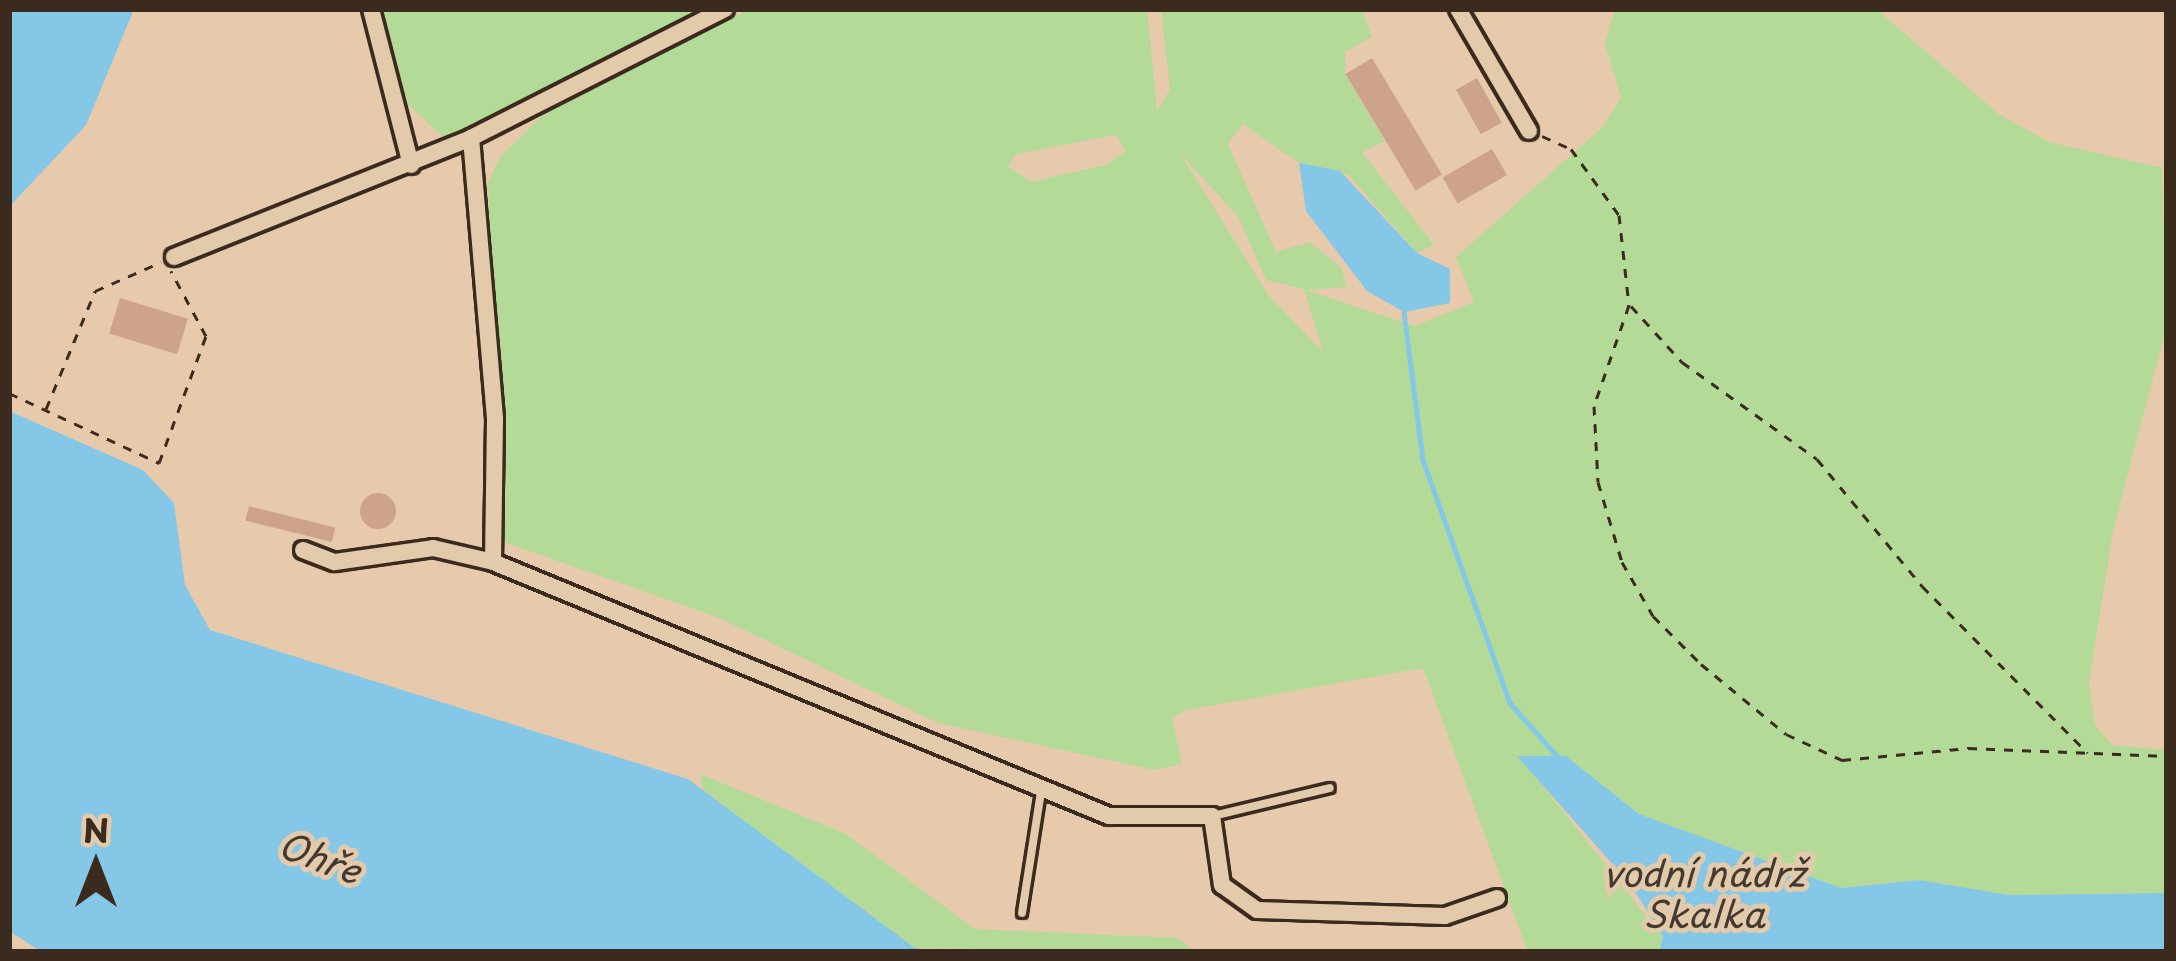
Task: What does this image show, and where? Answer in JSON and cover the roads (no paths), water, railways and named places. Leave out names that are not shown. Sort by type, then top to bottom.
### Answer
[{"type":"street","points":[[371,9],[411,165]]},
{"type":"street","points":[[174,257],[472,138],[725,9]]},
{"type":"street","points":[[1458,9],[1529,131]]},
{"type":"street","points":[[472,138],[495,419],[493,562]]},
{"type":"street","points":[[303,550],[335,562],[433,548],[493,562],[1109,816],[1212,816],[1222,885],[1257,910],[1445,916],[1497,898]]},
{"type":"lane","points":[[1212,816],[1330,788]]},
{"type":"lane","points":[[1022,913],[1042,791]]},
{"type":"water","points":[[9,9],[134,9],[86,125],[9,207]]},
{"type":"water","points":[[1299,163],[1340,171],[1417,253],[1450,269],[1450,303],[1404,312],[1367,291],[1306,211]]},
{"type":"water","name":"Ohře","points":[[9,411],[143,470],[174,503],[185,585],[210,630],[688,779],[915,948],[943,952],[42,952],[9,931]]},
{"type":"water","name":"vodní nádrž Skalka","points":[[1517,756],[1566,756],[1639,814],[1841,888],[1919,880],[2008,895],[2167,893],[2167,952],[1659,952],[1663,937],[1631,885]]},
{"type":"waterway","points":[[1404,312],[1423,460],[1510,703],[1558,757]]}]
